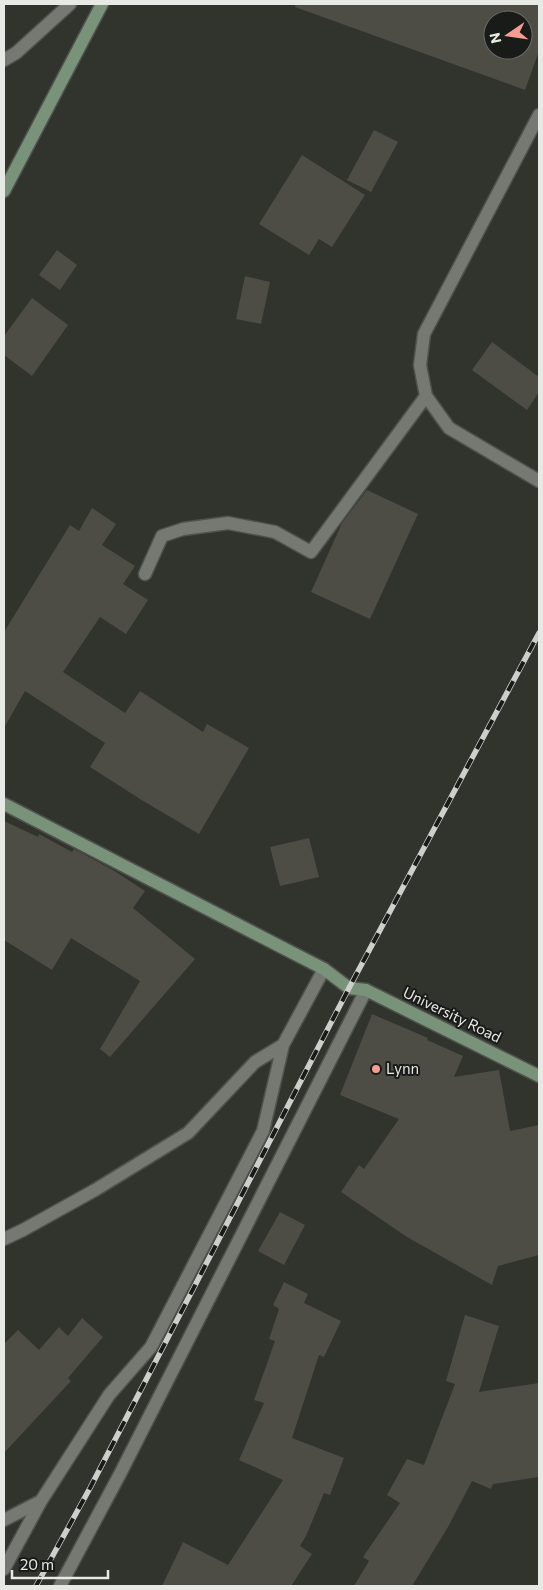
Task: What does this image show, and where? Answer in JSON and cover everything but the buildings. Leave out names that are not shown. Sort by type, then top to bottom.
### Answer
[{"type":"street","points":[[4,60],[16,53],[70,4]]},
{"type":"street","points":[[4,191],[102,4]]},
{"type":"street","points":[[539,115],[424,334],[420,365],[426,396],[449,428],[539,481]]},
{"type":"street","points":[[145,574],[162,536],[183,529],[228,523],[275,532],[311,552],[426,396]]},
{"type":"street","points":[[4,804],[324,969],[283,1045],[262,1131],[151,1347],[109,1395],[41,1501],[4,1569]]},
{"type":"street","name":"University Road","points":[[324,969],[349,988],[366,990],[539,1076]]},
{"type":"street","points":[[60,1586],[120,1474],[366,990]]},
{"type":"street","points":[[4,1239],[95,1190],[188,1133],[255,1062],[283,1045]]},
{"type":"street","points":[[4,1520],[41,1501]]},
{"type":"railway","points":[[36,1586],[90,1488],[349,988],[539,633]]},
{"type":"place","name":"Lynn","points":[[376,1069]]}]
